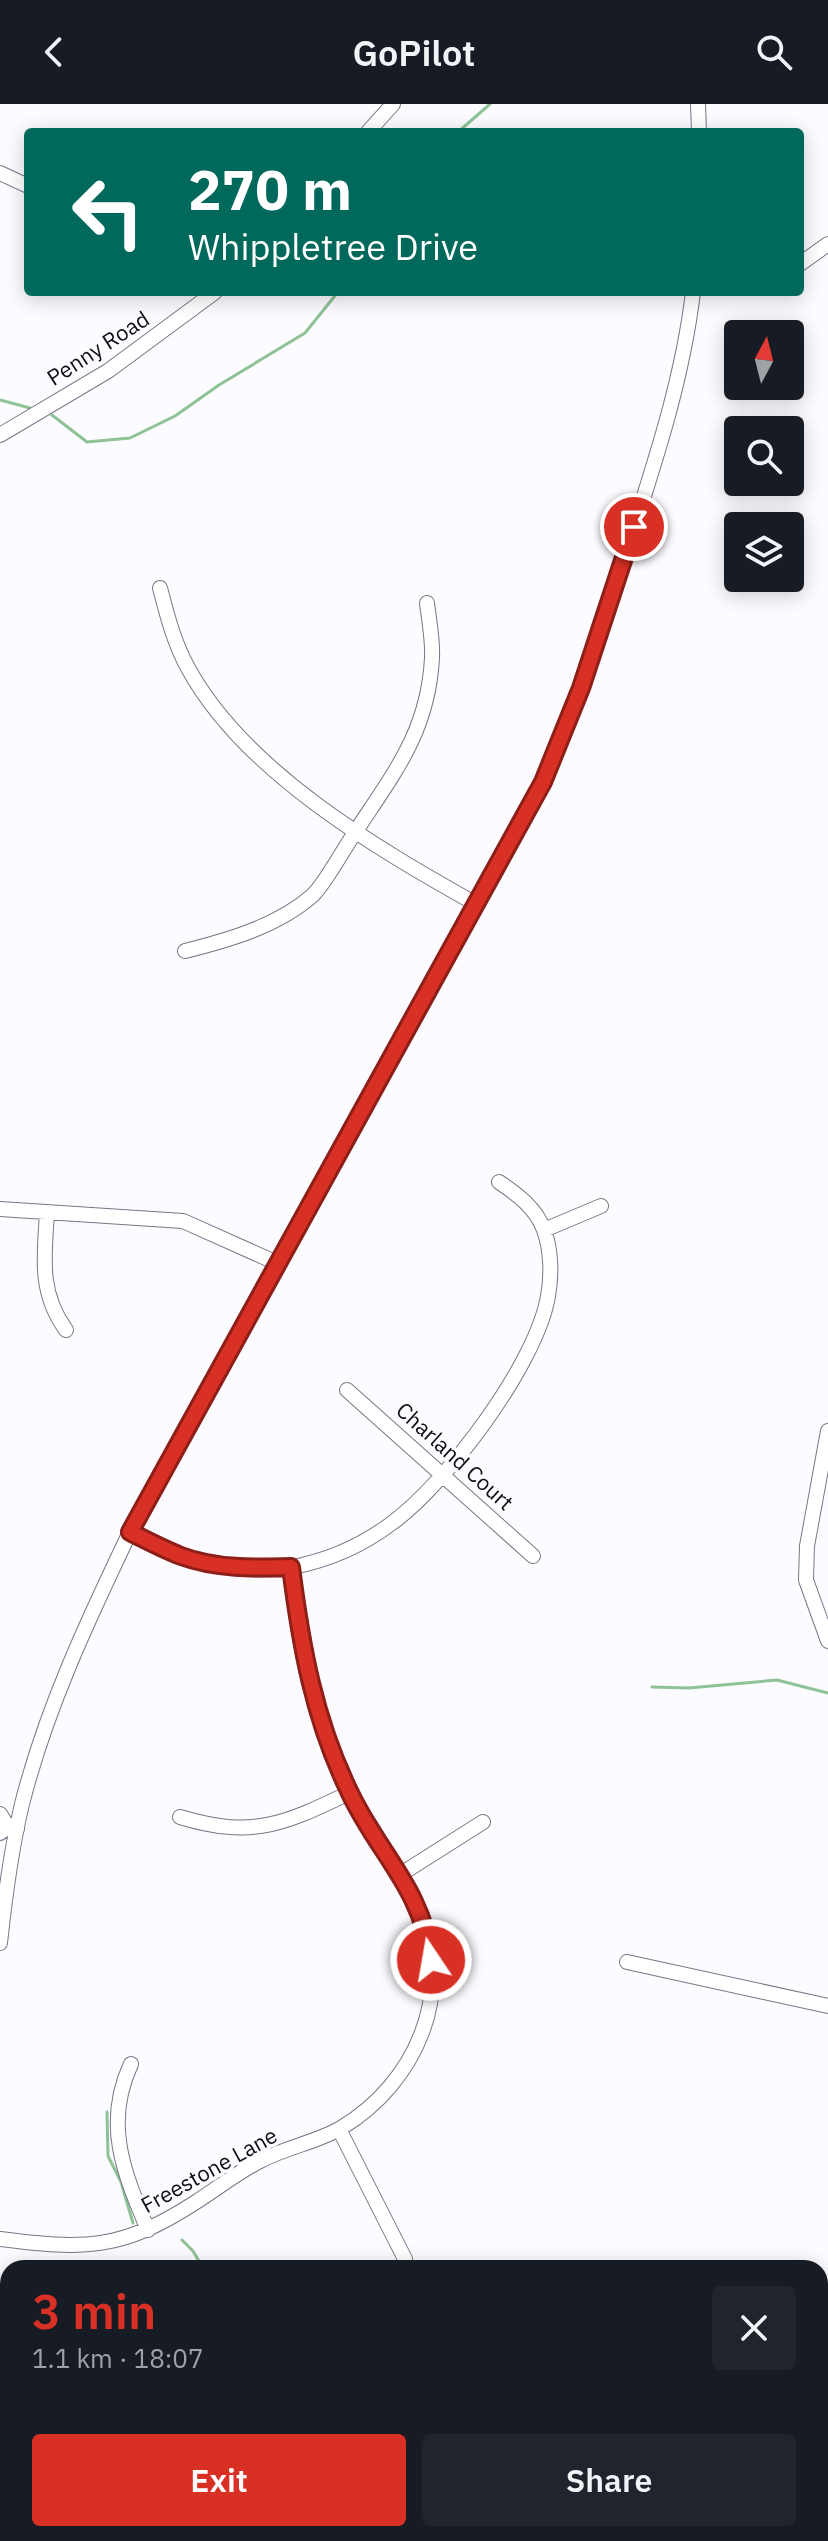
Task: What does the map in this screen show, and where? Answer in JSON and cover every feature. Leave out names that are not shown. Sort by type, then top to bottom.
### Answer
[{"type":"street","points":[[372,128],[393,104]]},
{"type":"street","points":[[698,104],[699,128]]},
{"type":"street","points":[[0,173],[24,184]]},
{"type":"street","points":[[804,261],[828,244]]},
{"type":"street","name":"Penny Road","points":[[0,435],[108,371],[210,296]]},
{"type":"street","points":[[0,1943],[7,1882],[6,1826],[89,1619],[130,1532],[524,819],[560,744],[603,627],[644,498],[675,390],[692,296]]},
{"type":"street","points":[[160,588],[170,627],[187,667],[229,724],[261,757],[354,833],[476,904]]},
{"type":"street","points":[[185,951],[231,940],[262,926],[314,894],[408,752],[421,721],[432,655],[427,603]]},
{"type":"street","points":[[130,1532],[182,1556],[213,1564],[247,1569],[291,1567],[339,1553],[376,1534],[395,1521],[443,1476],[509,1383],[541,1320],[548,1298],[551,1274],[544,1230],[536,1214],[518,1194],[499,1182]]},
{"type":"street","points":[[544,1230],[601,1206]]},
{"type":"street","points":[[0,1209],[183,1221],[277,1263]]},
{"type":"street","points":[[47,1214],[43,1273],[54,1314],[66,1330]]},
{"type":"street","name":"Charland Court","points":[[347,1390],[533,1556]]},
{"type":"street","points":[[828,1431],[807,1546],[806,1580],[828,1641]]},
{"type":"street","name":"Freestone Lane","points":[[0,2239],[88,2246],[122,2240],[148,2230],[263,2159],[339,2129],[379,2099],[415,2052],[433,1982],[428,1934],[401,1874],[349,1793],[317,1710],[299,1632],[291,1567]]},
{"type":"street","points":[[180,1817],[226,1828],[250,1828],[281,1823],[349,1793]]},
{"type":"street","points":[[401,1874],[483,1822]]},
{"type":"street","points":[[627,1962],[828,2006]]},
{"type":"street","points":[[131,2064],[123,2082],[118,2139],[126,2177],[148,2230]]},
{"type":"street","points":[[339,2129],[405,2259]]},
{"type":"waterway","points":[[463,128],[490,104]]},
{"type":"waterway","points":[[52,415],[87,442],[130,438],[175,416],[219,385],[305,333],[335,296]]},
{"type":"waterway","points":[[0,400],[30,408]]},
{"type":"waterway","points":[[652,1687],[689,1688],[777,1680],[828,1693]]},
{"type":"waterway","points":[[107,2112],[108,2156],[121,2182],[133,2223]]},
{"type":"waterway","points":[[182,2240],[198,2260]]},
{"type":"route","points":[[431,1960],[428,1934],[420,1912],[401,1874],[349,1793],[317,1710],[299,1632],[291,1567],[247,1569],[213,1564],[182,1556],[130,1532],[543,782],[603,627],[634,527]]}]
